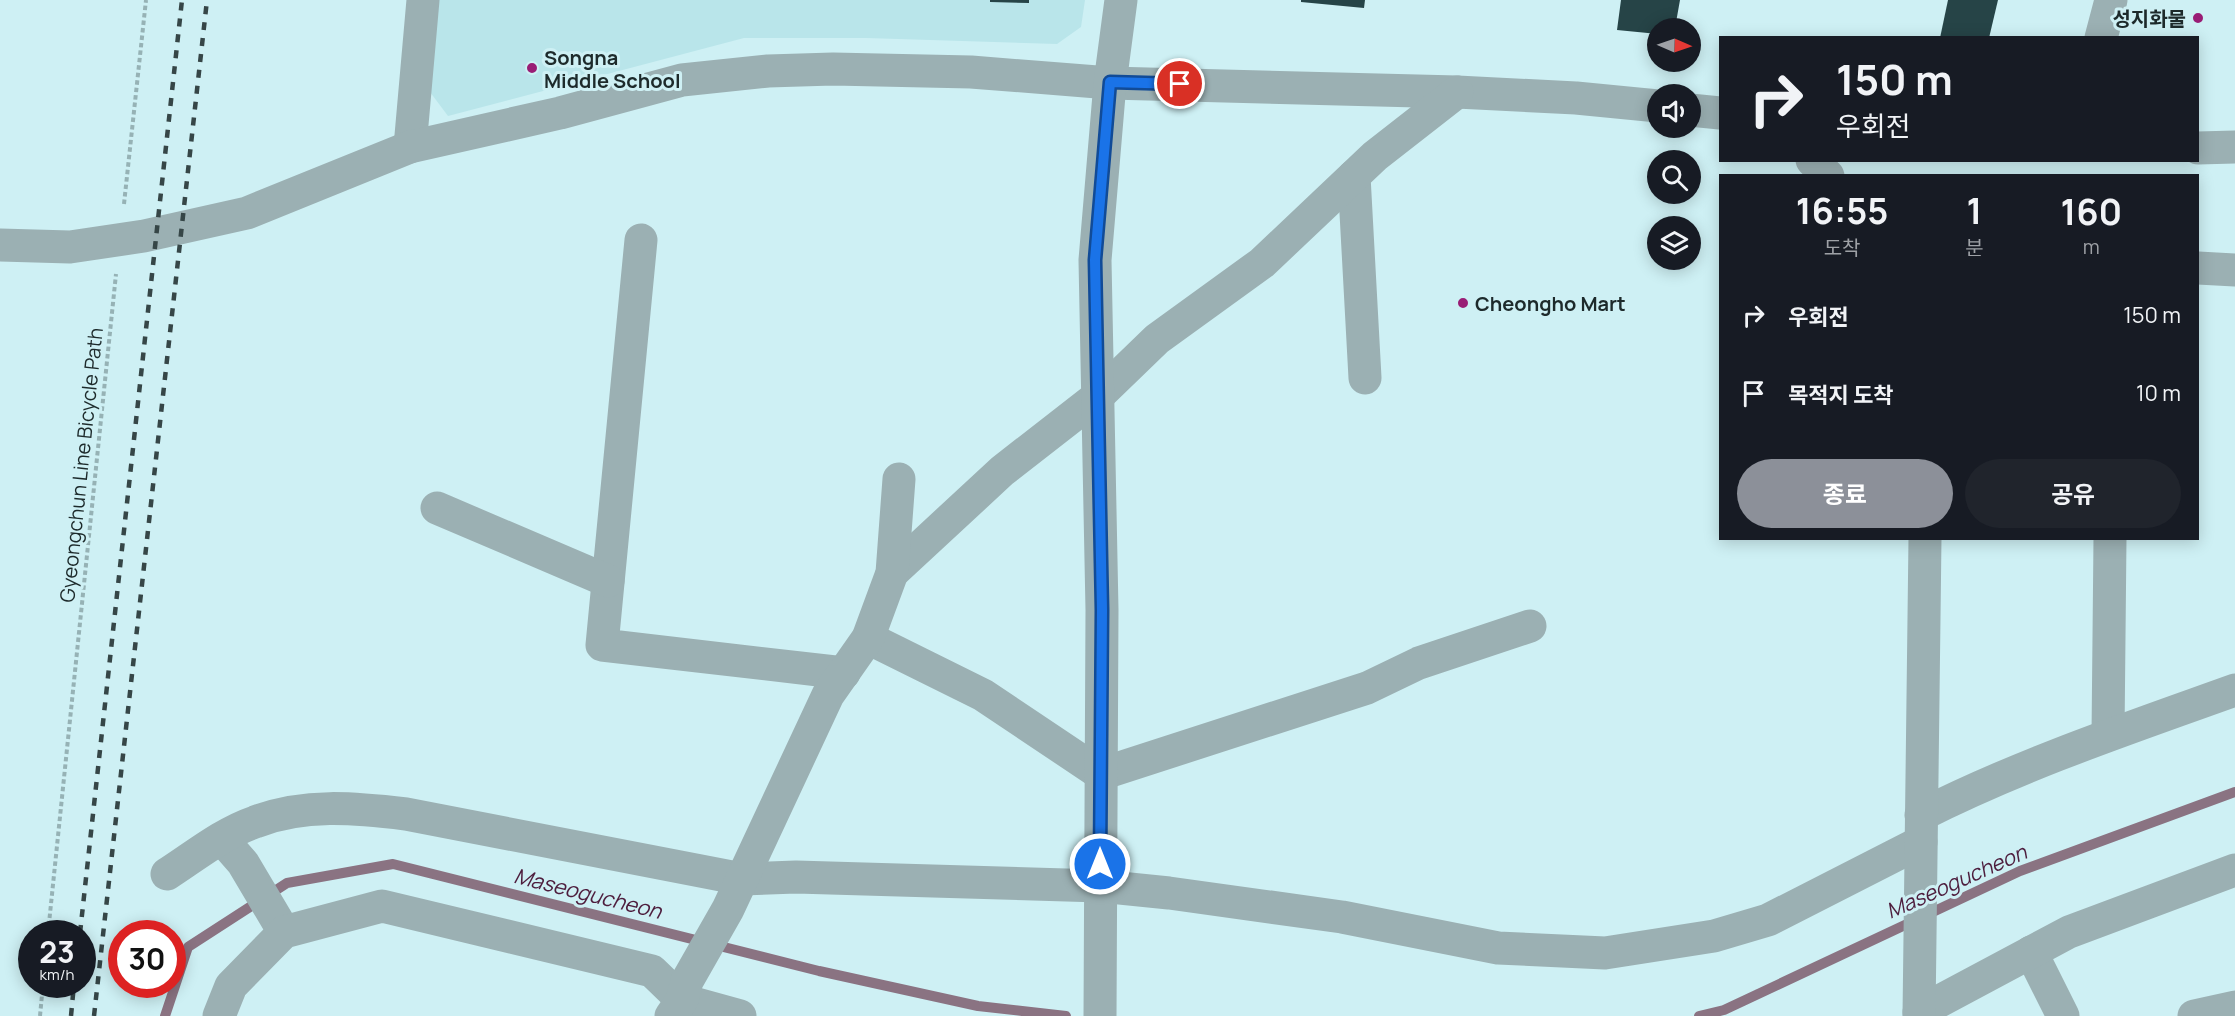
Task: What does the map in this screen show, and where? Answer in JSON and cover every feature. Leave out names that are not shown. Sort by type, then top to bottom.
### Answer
[{"type":"street","points":[[410,147],[423,0]]},
{"type":"street","points":[[1100,1016],[1102,610],[1095,260],[1110,82],[1121,0]]},
{"type":"street","points":[[2102,36],[2111,0]]},
{"type":"street","points":[[0,245],[70,247],[144,236],[248,213],[410,147],[560,113],[682,80],[768,71],[833,69],[971,72],[1110,82],[1457,92],[1576,98],[1647,105]]},
{"type":"street","points":[[892,573],[1002,471],[1097,397],[1157,339],[1262,263],[1375,156],[1457,92]]},
{"type":"street","points":[[1701,111],[1719,113]]},
{"type":"street","points":[[2199,148],[2235,147]]},
{"type":"street","points":[[1814,162],[1826,174]]},
{"type":"street","points":[[1354,176],[1365,378]]},
{"type":"street","points":[[641,240],[602,645],[844,673]]},
{"type":"street","points":[[2199,268],[2235,270]]},
{"type":"street","points":[[680,999],[728,909],[828,695],[868,638],[892,573],[899,479]]},
{"type":"street","points":[[437,508],[608,581]]},
{"type":"street","points":[[1925,540],[1919,1014],[2069,932],[2235,870]]},
{"type":"street","points":[[2108,735],[2110,540]]},
{"type":"street","points":[[1101,774],[1367,688],[1419,663],[1530,626]]},
{"type":"street","points":[[868,638],[983,695],[1101,774]]},
{"type":"street","points":[[167,874],[222,839],[255,822],[304,809],[351,808],[406,814],[742,879],[796,877],[1100,886],[1169,893],[1342,917],[1498,948],[1605,953],[1714,936],[1768,920],[1921,842],[1979,786],[2108,735],[2235,690]]},
{"type":"street","points":[[222,839],[243,863],[280,925]]},
{"type":"street","points":[[219,1016],[231,986],[280,925],[382,906],[652,971],[680,999],[740,1016]]},
{"type":"street","points":[[2031,952],[2063,1016]]},
{"type":"street","points":[[2194,1016],[2235,1007]]},
{"type":"path","points":[[123,205],[146,0]]},
{"type":"path","name":"Gyeongchun Line Bicycle Path","points":[[49,920],[117,263]]},
{"type":"path","points":[[40,1016],[42,998]]},
{"type":"shaded area","name":"Songna Middle School","points":[[439,0],[1085,0],[1081,27],[1057,44],[866,38],[744,38],[448,116],[430,92]]},
{"type":"building","points":[[990,0],[1029,0],[1029,3],[990,2]]},
{"type":"building","points":[[1301,0],[1365,0],[1364,8],[1301,2]]},
{"type":"building","points":[[1621,0],[1680,0],[1677,18],[1647,18],[1647,33],[1617,30]]},
{"type":"building","points":[[1948,0],[1998,0],[1989,36],[1940,36]]},
{"type":"waterway","name":"Maseogucheon","points":[[1699,1016],[1724,1010],[2020,871],[2235,792]]},
{"type":"waterway","name":"Maseogucheon","points":[[165,1016],[188,947],[287,883],[393,864],[819,971],[978,1006],[1066,1016]]},
{"type":"railway","points":[[81,920],[182,0]]},
{"type":"railway","points":[[94,1016],[207,0]]},
{"type":"railway","points":[[71,1016],[73,998]]},
{"type":"place","name":"성지화물","points":[[2198,18]]},
{"type":"place","name":"Songna Middle School","points":[[532,68]]},
{"type":"place","name":"Cheongho Mart","points":[[1463,303]]},
{"type":"route","points":[[1100,864],[1102,610],[1095,260],[1110,82],[1180,84]]}]
